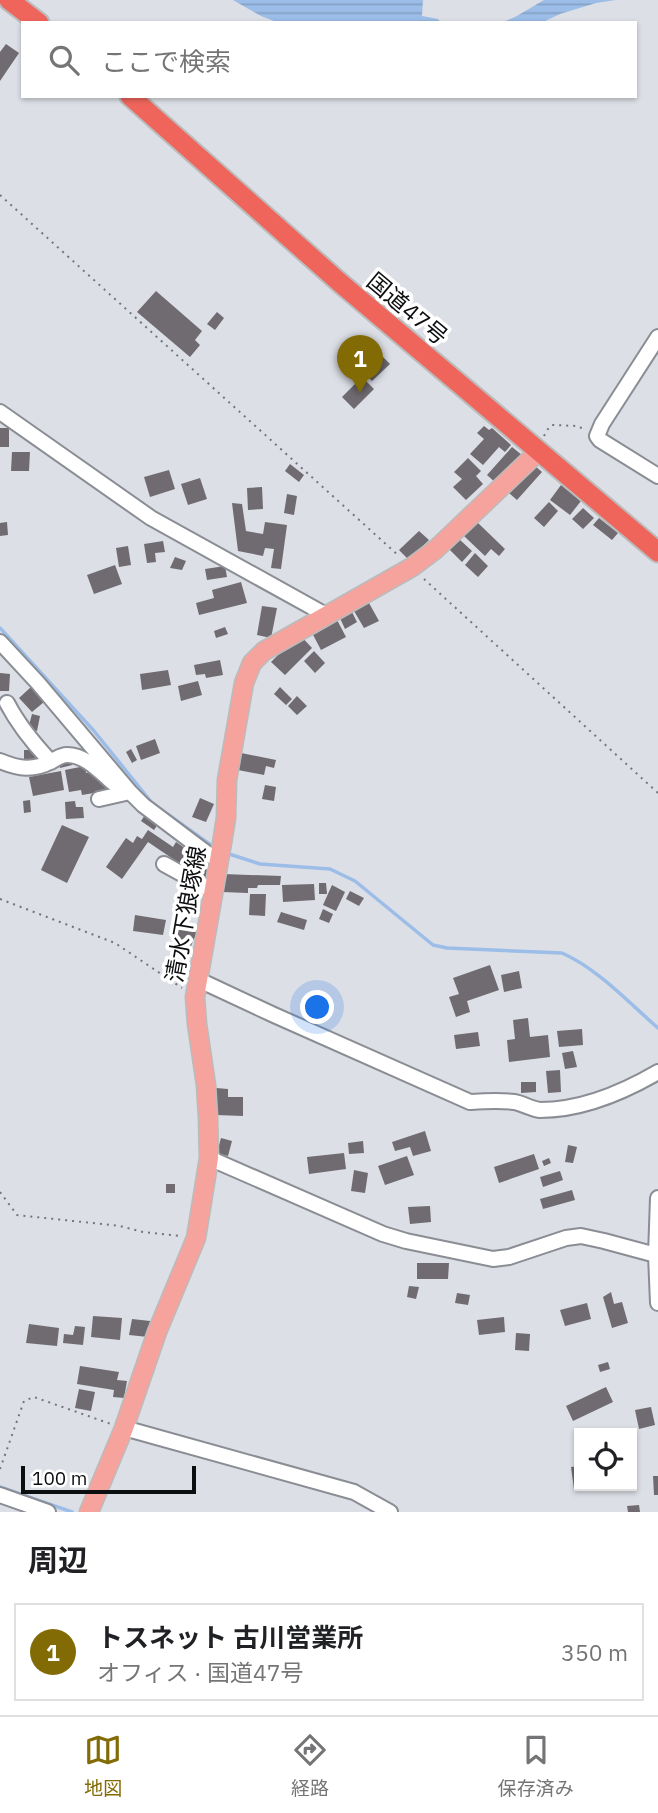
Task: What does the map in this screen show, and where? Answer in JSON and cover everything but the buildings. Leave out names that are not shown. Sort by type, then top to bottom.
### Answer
[{"type":"highway","points":[[9,0],[36,21]]},
{"type":"highway","name":"国道47号","points":[[132,98],[338,281],[658,552]]},
{"type":"main road","name":"清水下狼塚線","points":[[90,1512],[195,1238],[209,1158],[206,1085],[197,1024],[197,988],[226,818],[227,780],[244,683],[252,663],[264,651],[412,567],[436,549],[538,452]]},
{"type":"street","points":[[658,337],[600,430],[600,440],[658,476]]},
{"type":"street","points":[[0,412],[151,518],[326,615]]},
{"type":"street","points":[[0,642],[38,682],[130,792],[197,846],[220,853]]},
{"type":"street","points":[[7,703],[30,741],[51,762]]},
{"type":"street","points":[[0,761],[24,769],[33,769],[64,755],[75,756],[89,762],[112,783],[130,792]]},
{"type":"street","points":[[99,800],[130,792]]},
{"type":"street","points":[[164,864],[213,891]]},
{"type":"street","points":[[197,988],[274,1015],[470,1102],[517,1102],[537,1110],[565,1107],[607,1098],[658,1072]]},
{"type":"street","points":[[209,1158],[383,1234],[405,1241],[493,1259],[509,1257],[566,1238],[581,1237],[656,1255]]},
{"type":"street","points":[[658,1198],[658,1303]]},
{"type":"street","points":[[124,1428],[354,1492],[390,1512]]},
{"type":"street","points":[[0,1495],[48,1512]]},
{"type":"path","points":[[0,195],[658,793]]},
{"type":"path","points":[[538,452],[547,430],[552,425],[600,430]]},
{"type":"path","points":[[0,899],[115,943],[197,988]]},
{"type":"path","points":[[0,1192],[17,1215],[120,1226],[143,1232],[195,1238]]},
{"type":"path","points":[[0,1469],[27,1399],[34,1397],[124,1428]]},
{"type":"water","points":[[233,0],[423,0],[422,16],[440,21],[274,21]]},
{"type":"water","points":[[544,0],[616,0],[596,3],[545,21],[506,21]]},
{"type":"waterway","points":[[0,628],[94,731],[152,803],[215,848]]},
{"type":"waterway","points":[[226,853],[260,864],[330,869],[355,881],[433,945],[447,948],[562,953],[600,977],[658,1028]]},
{"type":"waterway","points":[[0,1487],[72,1512]]},
{"type":"place","name":"トスネット 古川営業所","points":[[360,393]]}]
